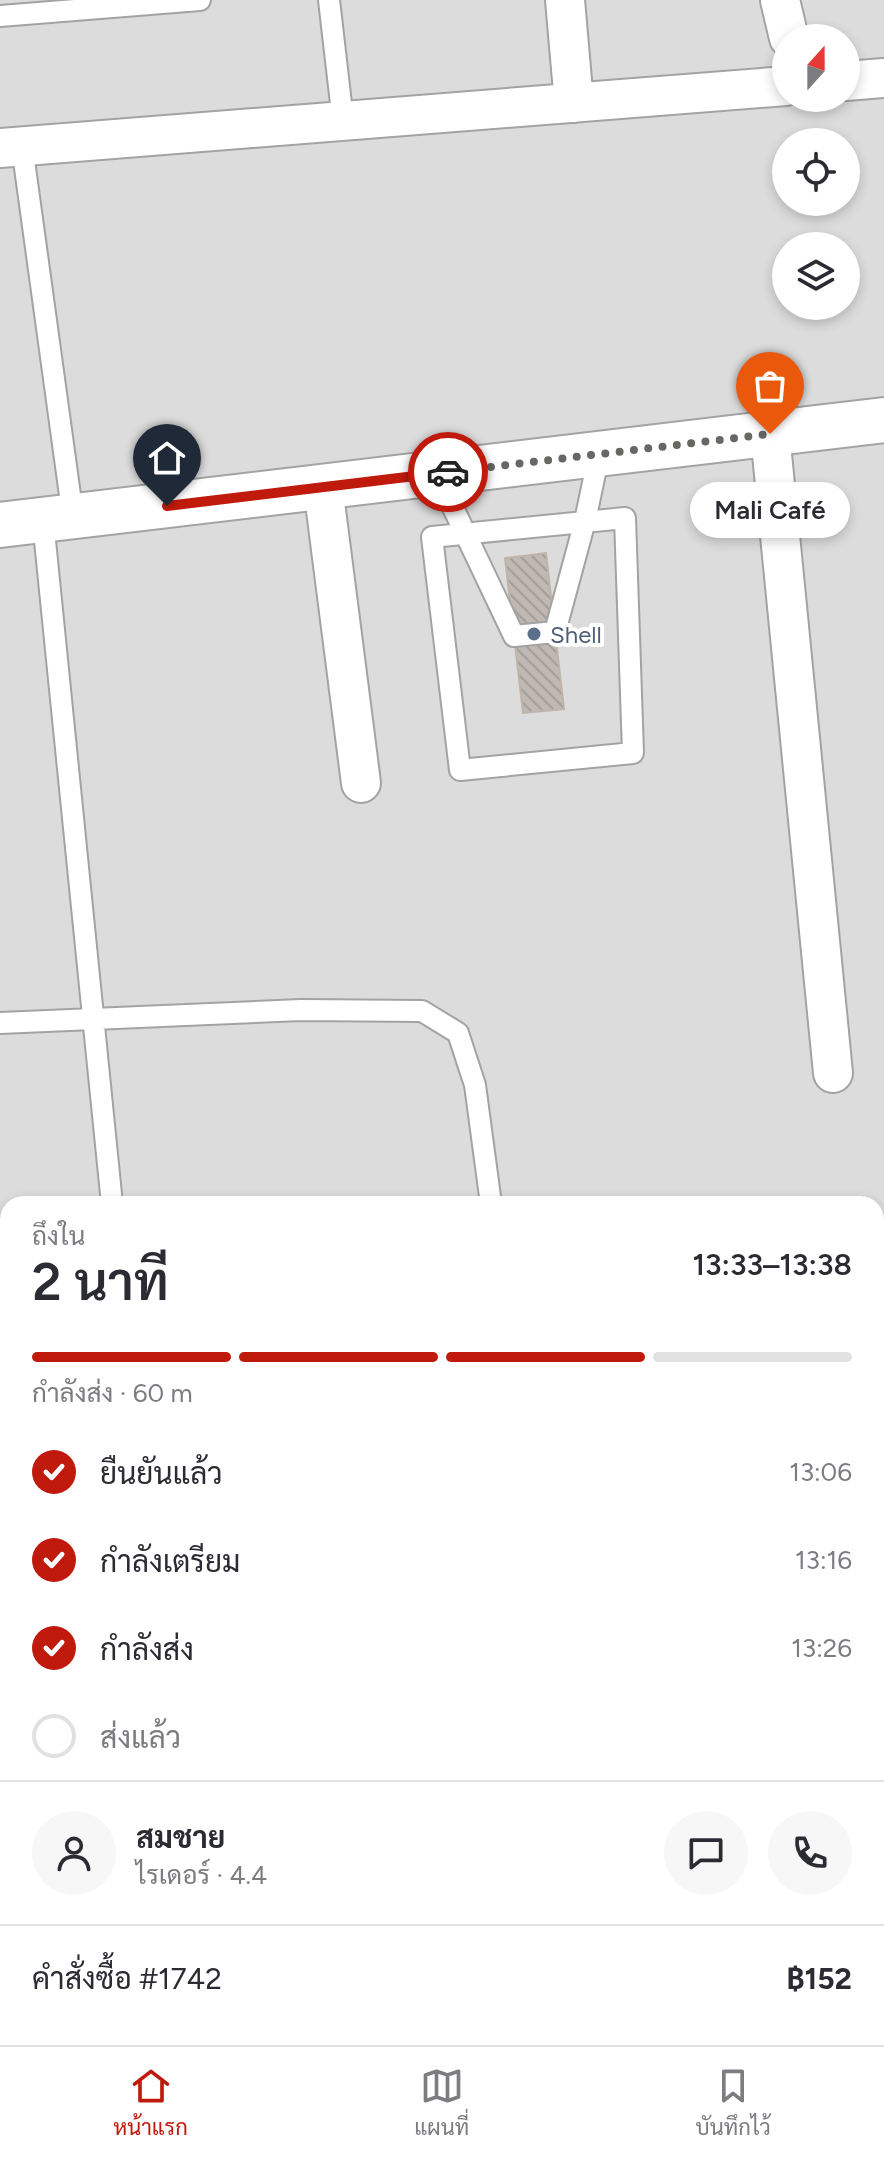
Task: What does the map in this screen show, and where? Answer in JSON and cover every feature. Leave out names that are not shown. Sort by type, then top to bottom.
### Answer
[{"type":"street","points":[[565,0],[574,103]]},
{"type":"street","points":[[780,0],[786,24]]},
{"type":"street","points":[[860,80],[884,78]]},
{"type":"street","points":[[11,147],[772,87]]},
{"type":"street","points":[[0,525],[884,420]]},
{"type":"street","points":[[770,434],[833,1073]]},
{"type":"street","points":[[323,487],[361,783]]},
{"type":"street","points":[[884,1971],[884,1982]]},
{"type":"lane","points":[[0,16],[200,0]]},
{"type":"lane","points":[[329,0],[343,121]]},
{"type":"lane","points":[[11,147],[58,519],[93,1017],[111,1196]]},
{"type":"lane","points":[[437,474],[514,636],[555,632],[585,521],[599,454]]},
{"type":"lane","points":[[625,518],[633,753],[460,770],[432,537],[585,521],[625,518]]},
{"type":"lane","points":[[0,1023],[301,1010],[422,1011],[458,1033],[475,1085],[490,1196]]},
{"type":"shaded area","points":[[0,0],[884,0],[884,1196],[0,1196]]},
{"type":"building","name":"Shell","points":[[546,553],[564,709],[523,713],[505,558]]},
{"type":"way so far","points":[[448,472],[770,434]]},
{"type":"place","name":"Mali Café","points":[[770,434]]},
{"type":"place","name":"Shell","points":[[534,634]]},
{"type":"route","points":[[167,506],[448,472]]}]
